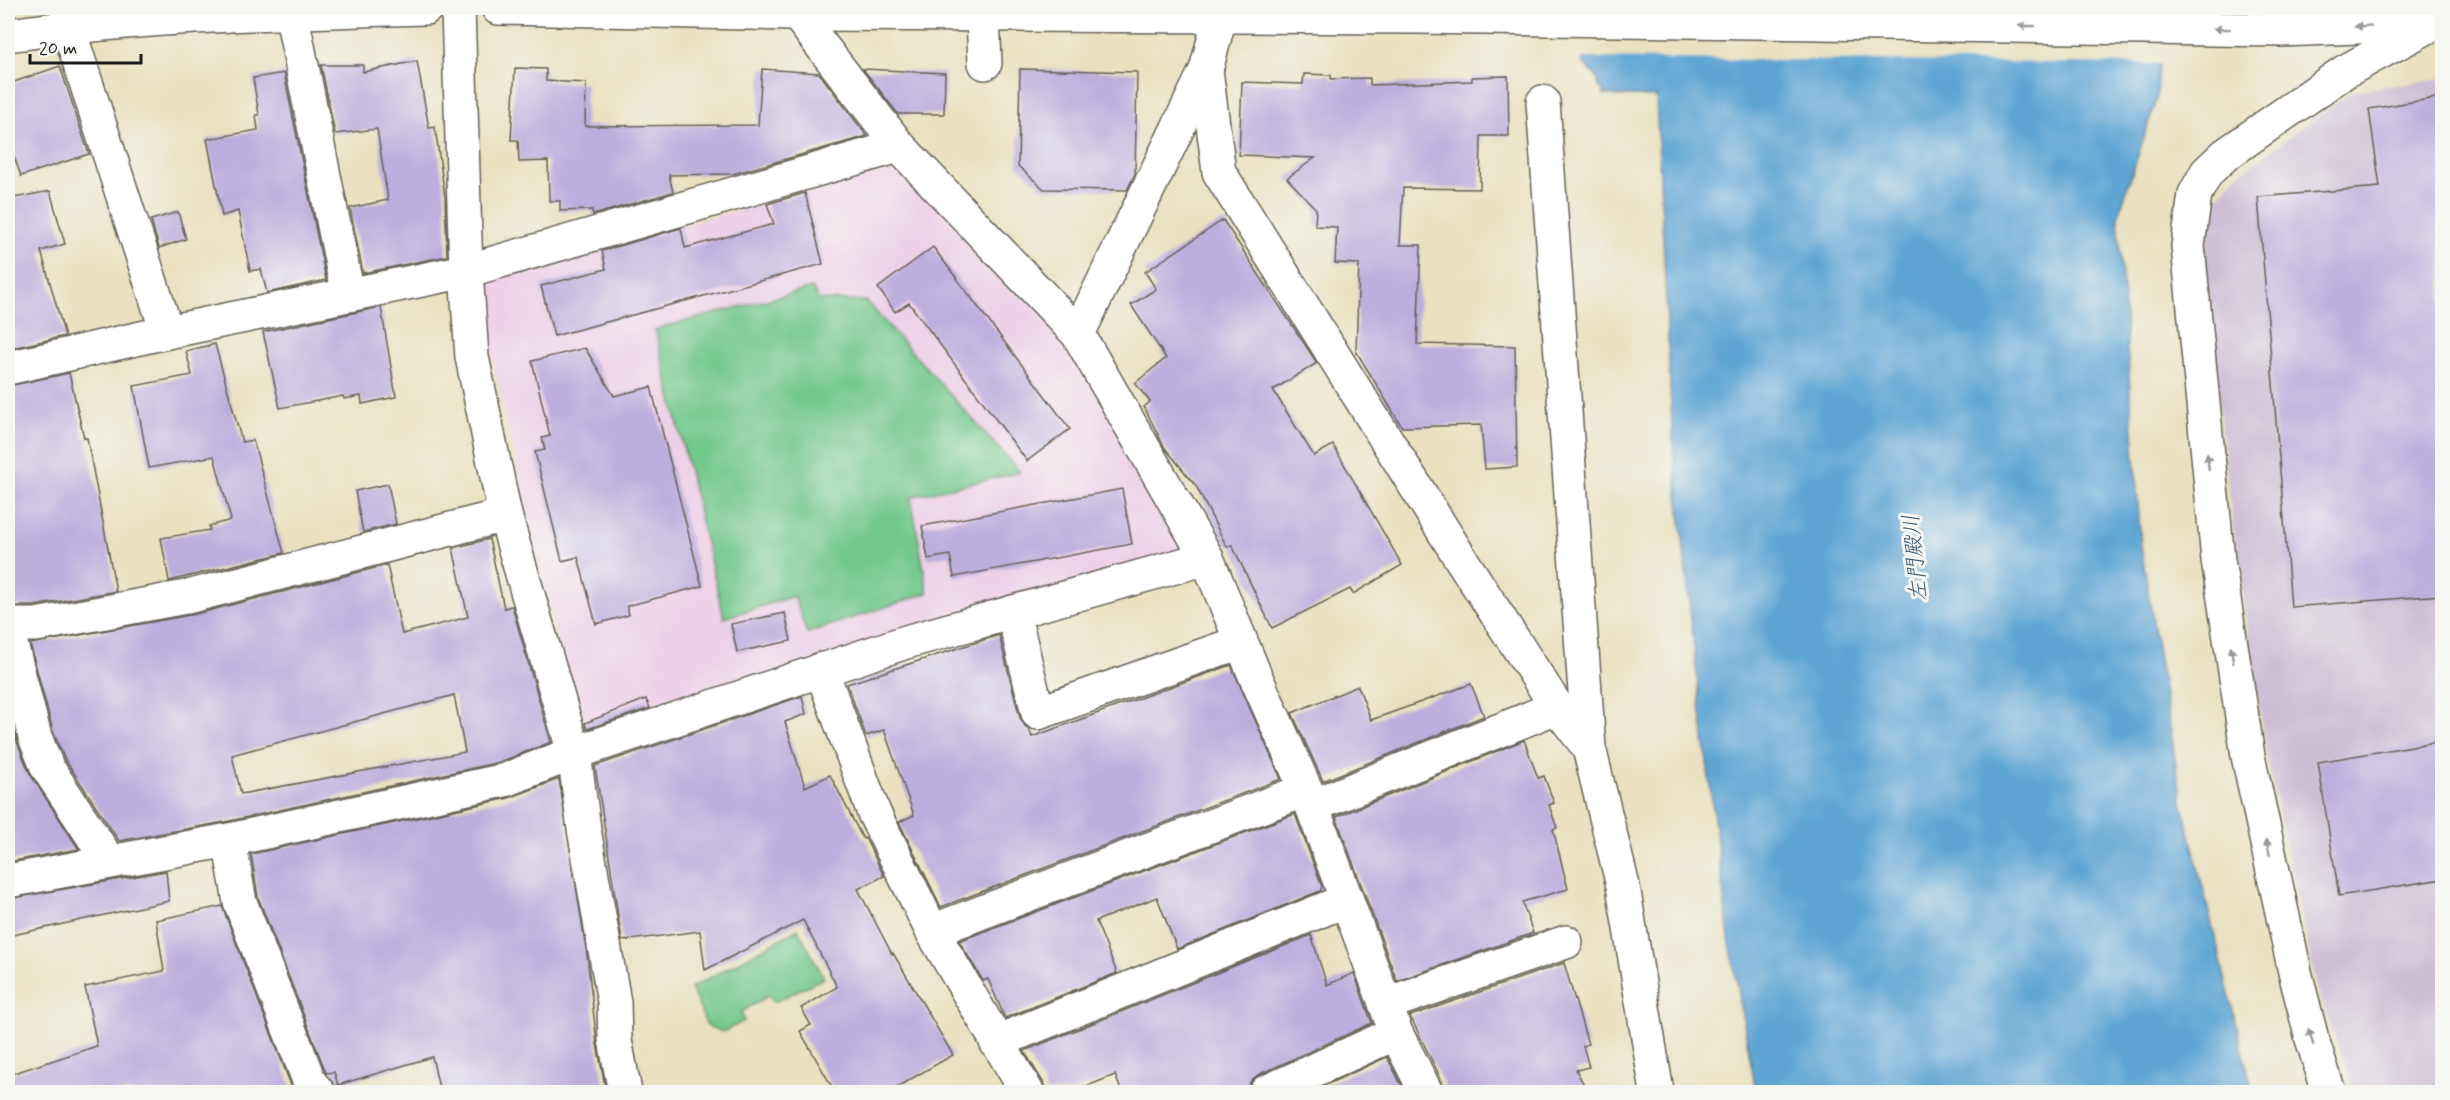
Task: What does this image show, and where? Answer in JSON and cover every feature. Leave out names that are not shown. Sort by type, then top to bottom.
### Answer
[{"type":"main road","points":[[8,35],[68,27],[291,11],[426,8]]},
{"type":"main road","points":[[458,8],[466,271],[472,357],[505,515],[574,753],[584,829],[614,1002],[615,1040],[626,1092]]},
{"type":"main road","points":[[498,8],[983,16],[1220,12],[1417,12],[1512,20],[2280,30],[2440,21]]},
{"type":"main road","points":[[291,11],[348,295]]},
{"type":"main road","points":[[1078,334],[1206,70],[1220,12]]},
{"type":"main road","points":[[797,14],[899,146],[1078,334],[1207,558],[1309,798],[1391,1019],[1426,1092]]},
{"type":"main road","points":[[983,16],[986,63]]},
{"type":"main road","points":[[2329,1092],[2312,1039],[2295,972],[2248,756],[2218,560],[2188,246],[2190,220],[2195,195],[2206,172],[2225,155],[2343,72],[2440,21]]},
{"type":"main road","points":[[68,27],[167,332]]},
{"type":"main road","points":[[1206,70],[1219,172],[1461,559],[1557,707],[1589,748]]},
{"type":"main road","points":[[1544,102],[1589,748],[1623,886],[1657,1092]]},
{"type":"main road","points":[[8,369],[167,332],[466,271],[899,146]]},
{"type":"main road","points":[[8,625],[36,625],[191,596],[505,515]]},
{"type":"main road","points":[[8,881],[229,840],[506,780],[574,753],[906,642],[1207,558]]},
{"type":"main road","points":[[1013,612],[1038,713],[1241,642]]},
{"type":"main road","points":[[8,632],[35,737],[47,767],[109,861]]},
{"type":"main road","points":[[821,669],[874,813],[932,931],[1027,1092]]},
{"type":"main road","points":[[932,931],[1309,798],[1557,707]]},
{"type":"main road","points":[[229,840],[240,902],[310,1083],[318,1092]]},
{"type":"main road","points":[[996,1042],[1347,900]]},
{"type":"main road","points":[[1266,1092],[1391,1019],[1566,942]]},
{"type":"shaded area","points":[[2442,79],[2442,1092],[2355,1092],[2318,992],[2268,764],[2235,546],[2202,263],[2212,205],[2232,179],[2352,91]]},
{"type":"shaded area","points":[[891,170],[903,173],[1053,323],[1188,544],[1184,553],[594,742],[577,728],[476,290],[487,276]]},
{"type":"green space","points":[[812,288],[819,300],[866,301],[1020,472],[911,497],[928,593],[807,633],[794,596],[724,618],[655,329]]},
{"type":"green space","points":[[798,929],[824,978],[774,1002],[768,996],[741,1012],[744,1021],[723,1032],[707,1026],[691,988]]},
{"type":"water","name":"左門殿川","points":[[1585,8],[2162,8],[2157,97],[2118,217],[2141,546],[2182,802],[2253,1092],[1756,1092],[1729,938],[1700,706],[1673,445],[1656,97],[1604,95],[1596,76],[1582,62],[1584,59]]},
{"type":"pier","points":[[1582,8],[2165,8],[2162,64],[1581,58]]},
{"type":"building","points":[[417,61],[429,128],[435,127],[445,197],[447,256],[363,273],[350,208],[388,200],[377,129],[335,134],[321,65],[363,65],[363,72]]},
{"type":"building","points":[[60,66],[89,154],[21,176],[8,139],[8,84]]},
{"type":"building","points":[[515,68],[546,69],[546,81],[586,83],[585,126],[758,125],[762,69],[819,73],[867,136],[733,174],[669,175],[673,192],[593,215],[592,210],[560,211],[560,201],[549,201],[548,161],[519,162],[518,140],[511,140]]},
{"type":"building","points":[[863,69],[945,73],[944,114],[898,114]]},
{"type":"building","points":[[1020,69],[1137,72],[1135,174],[1127,190],[1044,189],[1018,166]]},
{"type":"building","points":[[284,73],[326,280],[267,293],[261,269],[250,271],[238,211],[222,216],[207,139],[258,130],[256,115],[259,115],[253,78]]},
{"type":"building","points":[[1304,74],[1331,75],[1331,79],[1370,78],[1370,85],[1472,81],[1472,77],[1508,76],[1509,136],[1481,136],[1480,189],[1403,188],[1400,245],[1421,245],[1417,344],[1515,346],[1517,467],[1485,469],[1481,425],[1402,427],[1356,351],[1359,264],[1335,263],[1337,227],[1315,226],[1316,209],[1287,178],[1315,158],[1239,155],[1242,82],[1303,84]]},
{"type":"building","points":[[2442,97],[2442,595],[2291,607],[2258,197],[2380,187],[2369,109]]},
{"type":"building","points":[[50,191],[65,244],[41,251],[65,336],[8,349],[8,199]]},
{"type":"building","points":[[805,193],[823,264],[554,336],[541,286],[606,269],[602,251],[681,228],[685,248],[774,224],[767,204]]},
{"type":"building","points":[[178,212],[186,239],[159,248],[151,220]]},
{"type":"building","points":[[1223,220],[1317,363],[1273,390],[1314,456],[1333,445],[1402,565],[1353,594],[1350,589],[1272,628],[1232,545],[1227,547],[1196,486],[1165,448],[1144,407],[1150,402],[1135,383],[1166,358],[1131,305],[1156,289],[1145,272]]},
{"type":"building","points":[[933,247],[1070,429],[1027,461],[909,303],[895,312],[878,288]]},
{"type":"building","points":[[381,307],[396,397],[362,404],[361,396],[344,399],[343,396],[280,408],[263,332]]},
{"type":"building","points":[[215,344],[242,442],[253,440],[284,553],[169,581],[161,538],[210,530],[209,526],[231,520],[214,456],[149,468],[134,386],[192,375],[186,351]]},
{"type":"building","points":[[585,348],[614,396],[651,387],[702,586],[627,606],[629,615],[596,624],[578,557],[562,561],[535,452],[545,450],[542,438],[550,436],[532,361]]},
{"type":"building","points":[[69,373],[84,438],[87,438],[116,591],[34,606],[12,606],[8,603],[8,386]]},
{"type":"building","points":[[388,484],[396,524],[363,532],[355,491]]},
{"type":"building","points":[[1122,489],[1132,544],[954,577],[950,555],[928,559],[922,526]]},
{"type":"building","points":[[489,539],[504,608],[512,606],[551,742],[500,762],[225,822],[119,841],[64,758],[53,731],[30,644],[196,614],[387,565],[402,634],[468,617],[453,548]],"holes":[[[454,695],[465,752],[241,794],[232,755]]]},
{"type":"building","points":[[785,613],[791,641],[737,652],[731,624]]},
{"type":"building","points":[[999,635],[1020,718],[1032,737],[1231,665],[1281,779],[941,907],[899,822],[914,815],[884,730],[866,736],[847,684]]},
{"type":"building","points":[[1471,684],[1484,716],[1323,781],[1292,713],[1358,686],[1371,720]]},
{"type":"building","points":[[802,696],[806,714],[785,722],[805,787],[830,775],[863,839],[865,838],[884,876],[858,889],[892,954],[953,1055],[888,1092],[835,1092],[800,1031],[811,1025],[801,1008],[837,987],[803,920],[705,970],[700,931],[622,941],[595,766]]},
{"type":"building","points":[[646,699],[650,708],[587,729],[585,723]]},
{"type":"building","points":[[8,705],[17,742],[30,774],[79,849],[8,862]]},
{"type":"building","points":[[1524,740],[1538,778],[1544,776],[1554,803],[1549,805],[1557,828],[1553,829],[1568,889],[1522,902],[1533,933],[1397,981],[1336,817]]},
{"type":"building","points":[[2442,741],[2442,879],[2339,896],[2318,762]]},
{"type":"building","points":[[559,779],[606,1092],[440,1092],[432,1057],[338,1085],[334,1072],[326,1073],[258,897],[251,854],[509,798]]},
{"type":"building","points":[[1295,814],[1322,887],[1320,891],[1177,949],[1157,897],[1096,921],[1117,973],[1005,1018],[988,979],[983,981],[959,941]]},
{"type":"building","points":[[166,871],[169,901],[8,936],[8,899]]},
{"type":"building","points":[[222,906],[292,1088],[279,1092],[8,1092],[8,1075],[97,1046],[85,987],[164,971],[156,920]]},
{"type":"building","points":[[1311,935],[1327,985],[1354,973],[1372,1023],[1258,1075],[1250,1082],[1248,1092],[1122,1092],[1115,1075],[1072,1092],[1046,1092],[1043,1082],[1024,1051]]},
{"type":"building","points":[[1564,963],[1588,1044],[1583,1046],[1589,1067],[1576,1070],[1588,1092],[1445,1092],[1443,1083],[1410,1016]]},
{"type":"building","points":[[1387,1057],[1405,1092],[1310,1092]]}]
